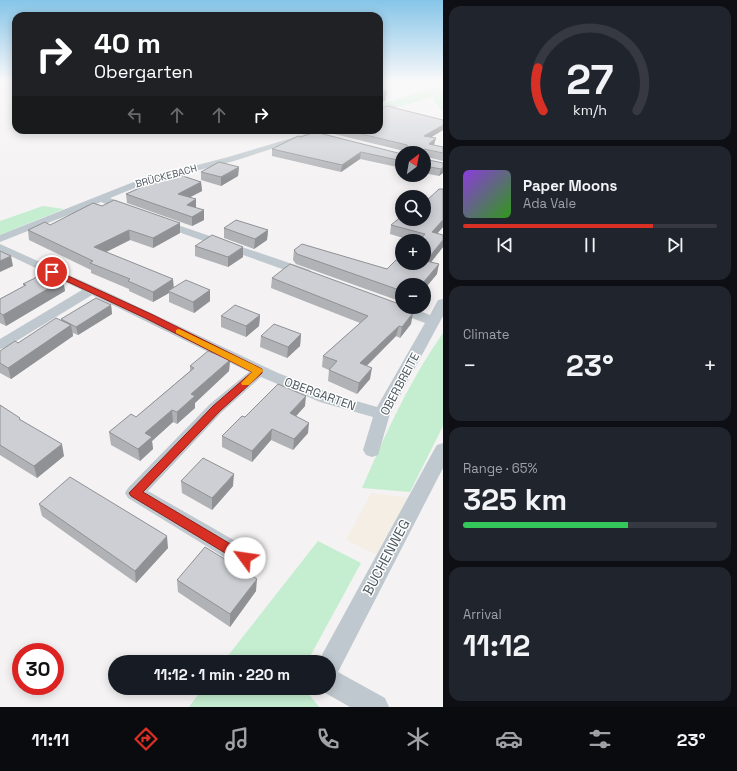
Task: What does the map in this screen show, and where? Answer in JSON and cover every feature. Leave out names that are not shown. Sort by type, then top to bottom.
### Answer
[{"type":"main road","points":[[314,134],[351,144]]},
{"type":"street","name":"BRÜCKEBACH","points":[[0,239],[139,183],[231,159],[314,134]]},
{"type":"street","points":[[102,199],[144,216],[317,277]]},
{"type":"street","name":"OBERGARTEN","points":[[0,247],[148,316],[259,371],[348,406],[382,414]]},
{"type":"street","points":[[0,345],[91,290]]},
{"type":"street","points":[[376,299],[434,321]]},
{"type":"street","name":"OBERBREITE","points":[[372,450],[382,414],[443,303]]},
{"type":"street","points":[[245,558],[135,493],[216,408],[259,371]]},
{"type":"street","name":"BUCHENWEG","points":[[334,655],[443,450]]},
{"type":"street","points":[[336,685],[376,707]]},
{"type":"green space","points":[[43,206],[64,209],[0,235],[0,221]]},
{"type":"green space","points":[[443,333],[443,426],[410,492],[362,488],[389,427],[419,370]]},
{"type":"green space","points":[[318,541],[361,563],[311,655],[228,655]]},
{"type":"green space","points":[[198,695],[310,695],[319,707],[189,707]]},
{"type":"sand","points":[[371,493],[412,498],[385,559],[346,540]]},
{"type":"building","points":[[383,115],[423,115],[443,120],[443,125],[424,136],[436,138],[429,144],[443,147],[443,153],[431,150],[431,146],[408,146],[362,134],[383,134]]},
{"type":"building","points":[[309,134],[323,134],[395,152],[395,159],[361,152],[342,165],[272,149],[298,136],[301,137]]},
{"type":"building","points":[[431,160],[443,163],[443,167],[441,169],[431,167]]},
{"type":"building","points":[[219,162],[239,167],[221,177],[201,172]]},
{"type":"building","points":[[174,173],[201,182],[178,194],[196,199],[187,205],[204,210],[192,217],[126,194]]},
{"type":"building","points":[[439,189],[443,189],[443,220],[432,232],[443,235],[443,240],[431,255],[431,234],[425,234],[391,225],[395,222],[395,226],[431,226],[431,196]]},
{"type":"building","points":[[114,200],[180,223],[153,238],[129,230],[94,247],[173,279],[153,292],[128,281],[130,279],[90,263],[93,261],[28,230],[45,222],[50,225],[93,203],[102,206]]},
{"type":"building","points":[[236,220],[268,230],[255,239],[224,228]]},
{"type":"building","points":[[212,235],[243,247],[228,257],[195,246]]},
{"type":"building","points":[[302,244],[387,269],[395,261],[395,270],[431,270],[431,262],[439,264],[427,278],[395,278],[395,289],[297,254],[294,250]]},
{"type":"building","points":[[0,251],[11,256],[0,261]]},
{"type":"building","points":[[290,264],[395,302],[395,314],[412,314],[402,327],[399,326],[360,363],[372,368],[359,383],[329,370],[337,361],[323,356],[368,316],[272,278]]},
{"type":"building","points":[[45,273],[63,280],[3,315],[0,313],[0,299],[26,285],[23,284]]},
{"type":"building","points":[[186,280],[210,290],[193,302],[168,291]]},
{"type":"building","points":[[96,298],[111,305],[76,327],[61,319]]},
{"type":"building","points":[[235,305],[260,315],[246,326],[221,316]]},
{"type":"building","points":[[56,318],[71,325],[8,368],[0,363],[0,351],[15,341],[18,343]]},
{"type":"building","points":[[274,324],[301,334],[288,347],[261,336]]},
{"type":"building","points":[[208,351],[230,360],[191,394],[195,396],[177,412],[172,410],[145,433],[152,437],[138,449],[109,432],[131,414],[136,417],[194,368],[190,366]]},
{"type":"building","points":[[278,384],[306,396],[290,413],[309,423],[294,439],[272,429],[252,451],[222,436],[242,416],[245,417]]},
{"type":"building","points":[[0,405],[20,418],[19,419],[62,444],[34,466],[0,445]]},
{"type":"building","points":[[203,458],[234,474],[212,498],[181,481]]},
{"type":"building","points":[[70,477],[167,536],[135,571],[39,504]]},
{"type":"building","points":[[205,547],[257,579],[230,614],[177,580]]},
{"type":"slow traffic","points":[[179,331],[259,371],[246,383]]},
{"type":"route","points":[[52,272],[148,316],[259,371],[216,408],[135,493],[245,558]]}]
